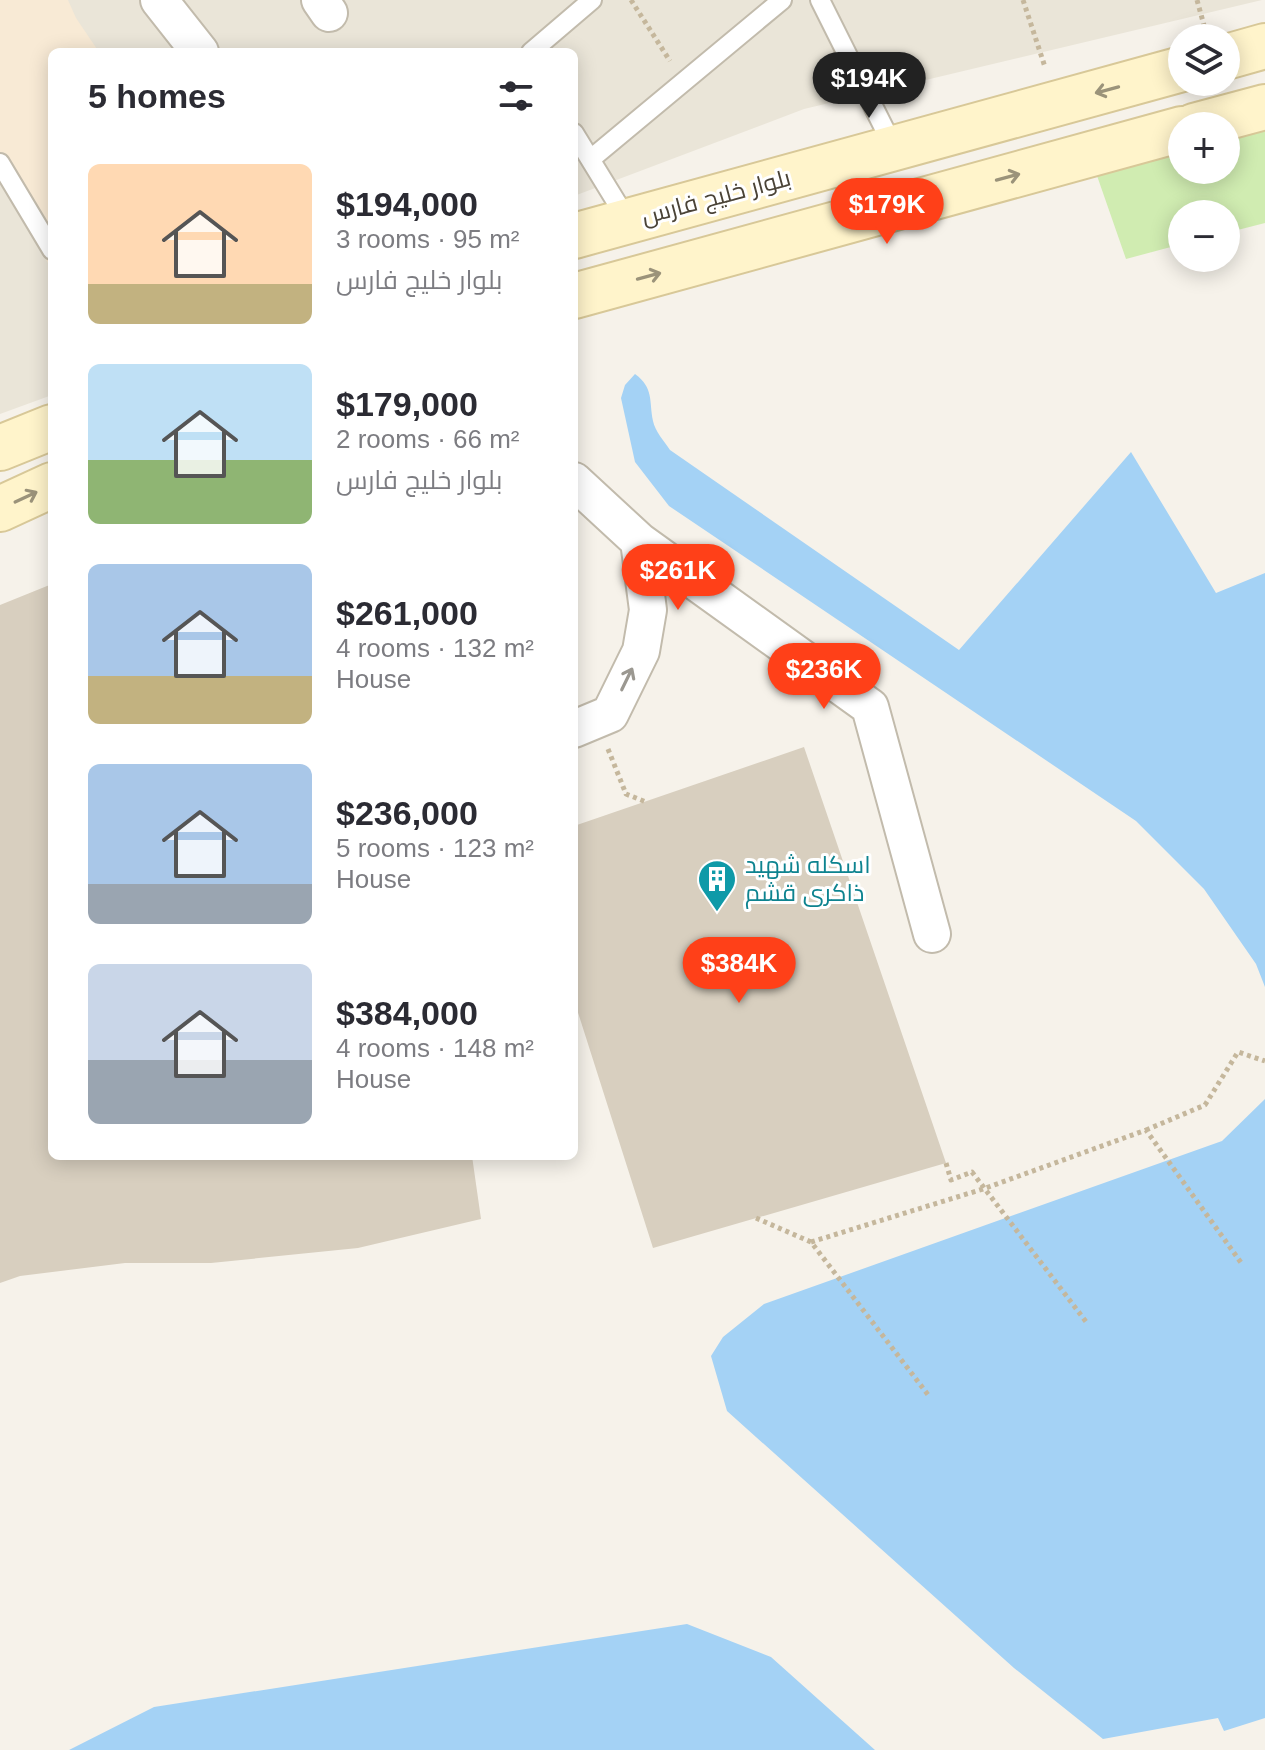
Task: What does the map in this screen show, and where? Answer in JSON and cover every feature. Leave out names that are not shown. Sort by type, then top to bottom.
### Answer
[{"type":"main road","points":[[1240,53],[1265,46]]},
{"type":"main road","name":"بلوار خلیج فارس","points":[[578,235],[1168,73]]},
{"type":"main road","points":[[1240,114],[1265,107]]},
{"type":"main road","points":[[578,295],[1168,133]]},
{"type":"main road","points":[[0,448],[48,429]]},
{"type":"main road","points":[[0,509],[48,487]]},
{"type":"street","points":[[159,0],[197,48]]},
{"type":"street","points":[[578,485],[639,541],[870,707],[932,934]]},
{"type":"street","points":[[585,724],[610,714],[641,651],[648,610],[639,541]]},
{"type":"lane","points":[[536,48],[592,0]]},
{"type":"lane","points":[[592,158],[782,0]]},
{"type":"lane","points":[[820,0],[894,149]]},
{"type":"lane","points":[[578,139],[628,221]]},
{"type":"lane","points":[[0,163],[48,243]]},
{"type":"path","points":[[631,0],[683,82]]},
{"type":"path","points":[[1023,0],[1056,104]]},
{"type":"path","points":[[1197,0],[1203,24]]},
{"type":"path","points":[[585,724],[626,794],[646,802]]},
{"type":"path","points":[[811,1242],[983,1189],[1146,1130],[1205,1105],[1238,1052],[1265,1061]]},
{"type":"path","points":[[1146,1130],[1242,1264]]},
{"type":"path","points":[[946,1163],[951,1180],[972,1172],[1087,1323]]},
{"type":"path","points":[[756,1218],[811,1242],[929,1396]]},
{"type":"shaded area","points":[[0,0],[1262,0],[804,109],[578,194],[578,48],[48,48],[48,396],[0,414]]},
{"type":"shaded area","points":[[0,0],[68,0],[96,48],[48,48],[48,263],[0,181]]},
{"type":"green space","points":[[1265,125],[1265,223],[1240,229],[1240,200],[1168,200],[1168,248],[1126,259],[1095,170],[1168,151],[1168,184],[1240,184],[1240,131]]},
{"type":"water","points":[[635,374],[648,390],[654,425],[670,450],[959,650],[1131,452],[1216,593],[1265,573],[1265,987],[1256,964],[1204,889],[1136,821],[669,506],[635,462],[621,398],[625,385]]},
{"type":"water","points":[[1265,1099],[1265,1718],[1224,1731],[1218,1718],[1103,1739],[1014,1668],[727,1411],[711,1356],[723,1337],[764,1304],[1222,1141]]},
{"type":"water","points":[[687,1624],[771,1657],[875,1750],[69,1750],[154,1707]]},
{"type":"building","points":[[48,586],[48,1160],[473,1160],[481,1219],[358,1248],[211,1263],[125,1263],[20,1276],[0,1283],[0,605]]},
{"type":"building","name":"اسکله شهید ذاکری قشم","points":[[804,747],[946,1163],[653,1248],[578,1013],[578,825]]},
{"type":"place","name":"اسکله شهید ذاکری قشم","points":[[717,913]]}]
